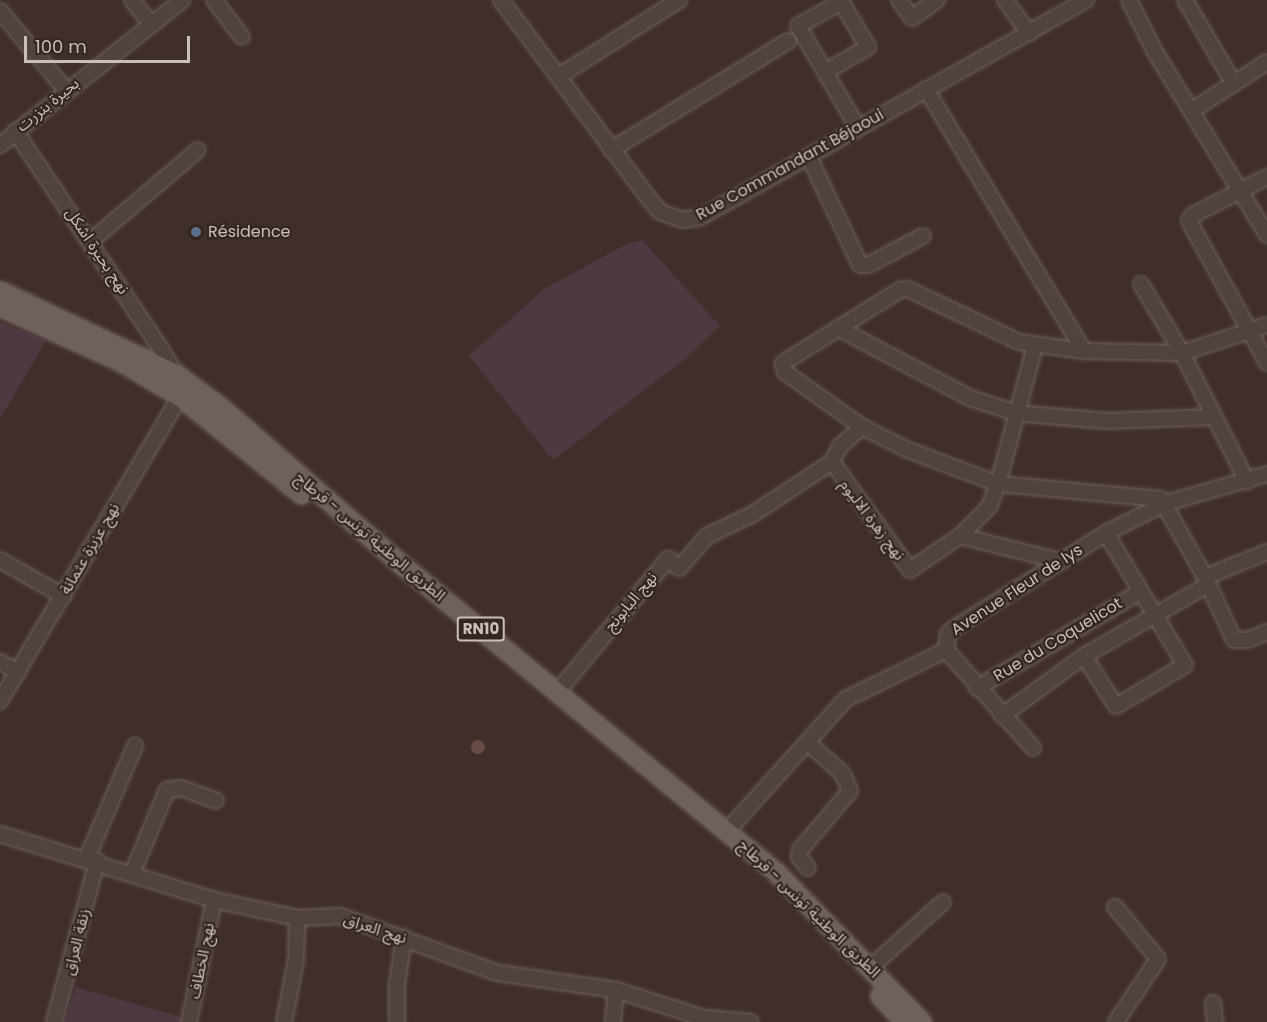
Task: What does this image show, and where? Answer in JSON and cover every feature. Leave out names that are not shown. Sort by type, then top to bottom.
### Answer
[{"type":"main road","name":"الطريق الوطنية تونس - قرطاج","points":[[0,291],[176,374],[222,408],[402,565],[777,873],[922,1022]]},
{"type":"main road","name":"الطريق الوطنية تونس - قرطاج","points":[[0,307],[121,362],[180,397],[219,424],[394,574],[719,838],[769,882],[904,1022]]},
{"type":"street","points":[[132,0],[151,24]]},
{"type":"street","name":"بحيرة بنزرت","points":[[0,145],[66,90],[182,0]]},
{"type":"street","points":[[214,0],[242,37]]},
{"type":"street","name":"Rue Commandant Béjaoui","points":[[501,0],[559,76],[611,150],[660,212],[683,220],[702,217],[1086,0]]},
{"type":"street","points":[[559,76],[679,0]]},
{"type":"street","points":[[899,0],[912,18],[937,0]]},
{"type":"street","points":[[1005,0],[1029,33]]},
{"type":"street","points":[[1129,0],[1191,111],[1267,235]]},
{"type":"street","points":[[1185,0],[1234,84]]},
{"type":"street","points":[[825,72],[868,47],[841,1],[798,26],[858,129]]},
{"type":"street","points":[[0,11],[66,90]]},
{"type":"street","points":[[611,150],[788,41]]},
{"type":"street","points":[[1191,111],[1267,62]]},
{"type":"street","points":[[926,89],[1084,351]]},
{"type":"street","name":"نهج بحيرة اشكل","points":[[15,131],[91,241],[176,374]]},
{"type":"street","points":[[91,241],[198,150]]},
{"type":"street","points":[[808,157],[860,265],[868,265],[923,236]]},
{"type":"street","points":[[1267,177],[1193,215],[1189,221],[1267,363]]},
{"type":"street","points":[[1141,284],[1182,353],[1247,481]]},
{"type":"street","points":[[1267,325],[1250,333],[1182,353],[1084,351],[1035,346],[908,289],[900,290],[838,328],[783,367],[862,427],[906,449],[998,484],[1148,496],[1166,502],[1207,580],[1234,640],[1247,640],[1267,632]]},
{"type":"street","points":[[838,328],[970,398],[1016,413],[1107,421],[1215,417]]},
{"type":"street","points":[[960,536],[989,507],[998,484],[1035,346]]},
{"type":"street","points":[[176,374],[180,397]]},
{"type":"street","name":"نهج عزيزة عثمانة","points":[[0,701],[180,397]]},
{"type":"street","name":"نهج زهرة الاليوم","points":[[862,427],[840,446],[832,462],[910,570],[960,536]]},
{"type":"street","name":"نهج البابونج","points":[[558,691],[668,559],[679,568],[707,537],[753,514],[832,462]]},
{"type":"street","name":"Avenue Fleur de lys","points":[[727,831],[846,699],[946,650],[948,634],[953,629],[1106,533],[1166,502],[1267,474]]},
{"type":"street","name":"Rue du Coquelicot","points":[[1084,656],[1116,706],[1185,665],[1138,593],[1106,533]]},
{"type":"street","points":[[960,536],[1060,561]]},
{"type":"street","points":[[1002,716],[1084,656],[1207,580],[1267,552]]},
{"type":"street","points":[[0,560],[63,596]]},
{"type":"street","name":"Rue du Coquelicot","points":[[977,688],[1138,593]]},
{"type":"street","points":[[946,650],[977,688],[1033,748]]},
{"type":"street","points":[[0,662],[18,672]]},
{"type":"street","points":[[807,742],[843,774],[850,791],[800,850],[800,857],[808,868]]},
{"type":"street","name":"زنقة العراق","points":[[54,1022],[92,860],[135,746]]},
{"type":"street","points":[[133,872],[166,790],[181,788],[216,801]]},
{"type":"street","name":"نهج العراق","points":[[0,834],[133,872],[214,900],[297,918],[341,916],[498,973],[616,990],[704,1020],[751,1022]]},
{"type":"street","name":"نهج الخطاف","points":[[189,1022],[214,900]]},
{"type":"street","points":[[870,968],[943,902]]},
{"type":"street","points":[[1115,907],[1158,959],[1116,1022]]},
{"type":"street","points":[[284,1022],[296,960],[297,918]]},
{"type":"street","points":[[397,1022],[397,984],[404,938]]},
{"type":"street","points":[[613,1022],[616,990]]},
{"type":"street","points":[[1213,1003],[1215,1022]]},
{"type":"shaded area","points":[[642,240],[720,326],[684,360],[553,460],[469,356],[544,289],[626,244]]},
{"type":"shaded area","points":[[0,322],[46,341],[0,419]]},
{"type":"shaded area","points":[[478,740],[483,742],[485,747],[483,752],[478,754],[473,752],[471,747],[473,742]]},
{"type":"shaded area","points":[[76,987],[185,1018],[184,1022],[64,1022]]},
{"type":"place","name":"Résidence","points":[[196,232]]}]
